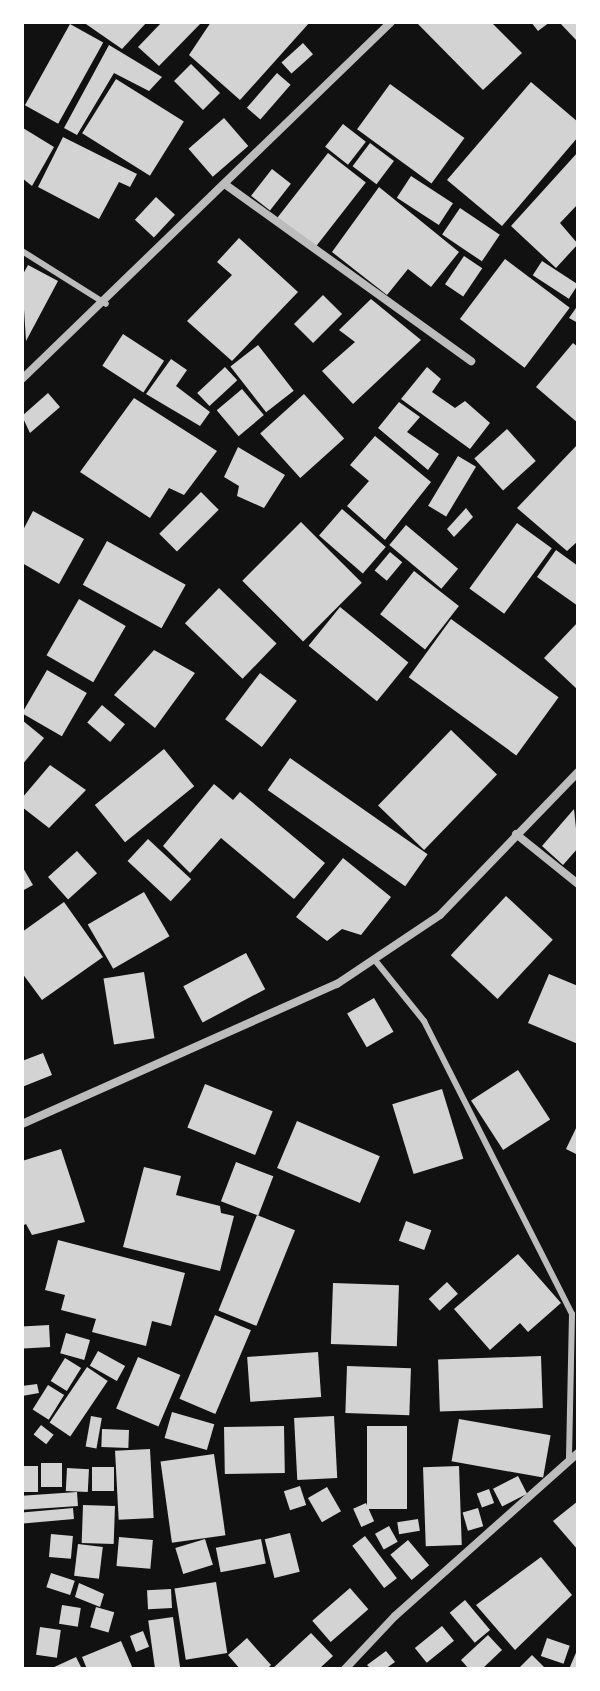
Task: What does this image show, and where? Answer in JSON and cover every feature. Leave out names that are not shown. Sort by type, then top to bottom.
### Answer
[{"type":"street","points":[[22,379],[106,304],[391,22]]},
{"type":"street","points":[[226,185],[471,361]]},
{"type":"street","points":[[22,1124],[337,984],[440,915],[578,772]]},
{"type":"street","points":[[516,834],[578,884]]},
{"type":"street","points":[[345,1669],[395,1616],[578,1453]]},
{"type":"lane","points":[[22,251],[106,304]]},
{"type":"lane","points":[[374,959],[424,1021],[572,1314],[569,1459]]},
{"type":"building","points":[[83,22],[147,22],[122,49]]},
{"type":"building","points":[[162,22],[202,22],[159,66],[138,47]]},
{"type":"building","points":[[211,22],[310,22],[240,100],[189,55]]},
{"type":"building","points":[[416,22],[491,22],[522,53],[483,90]]},
{"type":"building","points":[[531,22],[550,22],[538,31]]},
{"type":"building","points":[[559,22],[578,22],[578,42]]},
{"type":"building","points":[[70,24],[103,42],[58,124],[25,105]]},
{"type":"building","points":[[303,43],[313,54],[291,74],[281,62]]},
{"type":"building","points":[[109,45],[162,77],[149,91],[114,73],[77,135],[64,128]]},
{"type":"building","points":[[191,64],[220,93],[203,110],[174,81]]},
{"type":"building","points":[[277,73],[291,85],[260,120],[247,108]]},
{"type":"building","points":[[116,79],[184,121],[150,176],[82,133]]},
{"type":"building","points":[[531,82],[578,122],[578,137],[502,226],[447,180]]},
{"type":"building","points":[[390,84],[464,138],[432,183],[357,129]]},
{"type":"building","points":[[224,118],[248,146],[213,177],[189,149]]},
{"type":"building","points":[[343,124],[366,142],[348,165],[325,147]]},
{"type":"building","points":[[23,128],[54,147],[32,186],[22,178]]},
{"type":"building","points":[[63,137],[137,174],[130,187],[119,182],[99,219],[38,187]]},
{"type":"building","points":[[370,143],[394,161],[377,184],[353,166]]},
{"type":"building","points":[[578,152],[578,204],[560,223],[578,244],[556,268],[511,226]]},
{"type":"building","points":[[328,153],[366,183],[315,247],[278,218]]},
{"type":"building","points":[[272,169],[291,184],[270,211],[251,196]]},
{"type":"building","points":[[411,176],[453,203],[439,225],[397,198]]},
{"type":"building","points":[[379,187],[459,252],[431,287],[408,269],[387,295],[332,252]]},
{"type":"building","points":[[156,197],[175,215],[154,237],[135,220]]},
{"type":"building","points":[[460,208],[500,235],[482,261],[442,235]]},
{"type":"building","points":[[239,238],[298,292],[232,361],[187,321],[232,275],[217,262]]},
{"type":"building","points":[[464,256],[482,268],[463,296],[445,284]]},
{"type":"building","points":[[505,259],[570,308],[525,368],[460,319]]},
{"type":"building","points":[[542,261],[578,284],[569,299],[533,275]]},
{"type":"building","points":[[28,265],[58,281],[26,341],[22,276]]},
{"type":"building","points":[[323,295],[342,314],[313,343],[294,324]]},
{"type":"building","points":[[371,299],[421,340],[353,404],[322,371],[355,342],[339,330]]},
{"type":"building","points":[[578,305],[578,323],[569,318]]},
{"type":"building","points":[[123,334],[164,361],[143,393],[102,366]]},
{"type":"building","points":[[573,343],[578,347],[578,423],[536,387]]},
{"type":"building","points":[[258,345],[294,391],[266,412],[230,367]]},
{"type":"building","points":[[171,359],[187,370],[176,386],[210,412],[200,426],[146,394]]},
{"type":"building","points":[[225,367],[237,380],[209,406],[197,393]]},
{"type":"building","points":[[427,367],[441,379],[432,392],[455,408],[465,401],[490,423],[470,449],[401,399]]},
{"type":"building","points":[[242,389],[264,415],[239,436],[217,410]]},
{"type":"building","points":[[48,393],[60,407],[30,433],[22,416]]},
{"type":"building","points":[[304,394],[344,439],[300,478],[260,433]]},
{"type":"building","points":[[134,398],[217,451],[184,495],[169,488],[150,518],[80,472]]},
{"type":"building","points":[[399,402],[420,417],[407,432],[439,454],[428,470],[378,428]]},
{"type":"building","points":[[507,429],[536,461],[503,490],[474,458]]},
{"type":"building","points":[[375,436],[431,482],[385,540],[347,506],[369,481],[350,465]]},
{"type":"building","points":[[578,444],[578,541],[567,551],[517,508]]},
{"type":"building","points":[[238,447],[285,475],[264,508],[237,496],[239,486],[224,477]]},
{"type":"building","points":[[458,456],[476,467],[446,517],[428,506]]},
{"type":"building","points":[[201,492],[219,510],[177,551],[159,534]]},
{"type":"building","points":[[466,508],[473,517],[454,537],[447,529]]},
{"type":"building","points":[[342,509],[386,547],[363,573],[319,535]]},
{"type":"building","points":[[33,511],[84,539],[59,584],[22,563],[22,532]]},
{"type":"building","points":[[301,522],[362,583],[303,642],[242,581]]},
{"type":"building","points":[[517,523],[552,548],[504,614],[469,589]]},
{"type":"building","points":[[406,525],[458,569],[441,589],[389,545]]},
{"type":"building","points":[[107,541],[186,585],[161,628],[83,585]]},
{"type":"building","points":[[556,550],[578,566],[578,606],[537,577]]},
{"type":"building","points":[[390,552],[402,562],[387,581],[375,570]]},
{"type":"building","points":[[414,571],[459,606],[425,649],[380,614]]},
{"type":"building","points":[[219,588],[277,644],[243,679],[185,623]]},
{"type":"building","points":[[79,599],[126,626],[93,682],[46,655]]},
{"type":"building","points":[[340,607],[408,662],[377,701],[309,646]]},
{"type":"building","points":[[451,619],[559,697],[516,755],[409,677]]},
{"type":"building","points":[[578,622],[578,690],[544,658]]},
{"type":"building","points":[[154,650],[195,673],[155,728],[114,695]]},
{"type":"building","points":[[47,670],[87,693],[62,736],[22,713]]},
{"type":"building","points":[[260,673],[297,701],[262,747],[225,719]]},
{"type":"building","points":[[102,705],[125,724],[110,742],[87,723]]},
{"type":"building","points":[[22,720],[44,738],[22,765]]},
{"type":"building","points":[[451,730],[497,774],[424,850],[378,806]]},
{"type":"building","points":[[164,749],[194,786],[125,842],[95,805]]},
{"type":"building","points":[[290,758],[428,854],[405,886],[268,790]]},
{"type":"building","points":[[50,765],[86,790],[49,828],[22,807],[22,798]]},
{"type":"building","points":[[214,784],[233,800],[240,792],[325,863],[294,899],[221,838],[190,873],[163,846]]},
{"type":"building","points":[[574,809],[578,848],[563,865],[542,846]]},
{"type":"building","points":[[148,839],[191,879],[171,901],[128,861]]},
{"type":"building","points":[[77,851],[97,873],[68,899],[48,877]]},
{"type":"building","points":[[343,858],[391,897],[361,935],[342,929],[327,941],[296,917]]},
{"type":"building","points":[[22,866],[33,885],[22,891]]},
{"type":"building","points":[[144,892],[170,936],[113,969],[88,924]]},
{"type":"building","points":[[506,896],[553,940],[498,999],[451,955]]},
{"type":"building","points":[[64,902],[103,957],[42,1000],[22,973],[22,932]]},
{"type":"building","points":[[246,953],[265,989],[203,1023],[183,986]]},
{"type":"building","points":[[144,972],[154,1038],[114,1045],[104,978]]},
{"type":"building","points":[[549,974],[578,986],[578,1044],[528,1023]]},
{"type":"building","points":[[374,998],[394,1032],[367,1047],[347,1014]]},
{"type":"building","points":[[43,1053],[52,1075],[22,1087],[22,1061]]},
{"type":"building","points":[[518,1070],[550,1119],[503,1150],[471,1100]]},
{"type":"building","points":[[205,1084],[273,1111],[255,1155],[187,1128]]},
{"type":"building","points":[[442,1089],[463,1159],[414,1174],[392,1104]]},
{"type":"building","points":[[297,1121],[380,1156],[360,1203],[277,1168]]},
{"type":"building","points":[[578,1124],[578,1155],[566,1149]]},
{"type":"building","points":[[61,1149],[85,1222],[32,1235],[26,1224],[22,1226],[22,1161]]},
{"type":"building","points":[[236,1162],[273,1176],[258,1216],[221,1201]]},
{"type":"building","points":[[144,1167],[181,1176],[176,1195],[220,1206],[221,1213],[234,1216],[220,1271],[123,1247]]},
{"type":"building","points":[[257,1215],[295,1230],[256,1326],[218,1310]]},
{"type":"building","points":[[406,1221],[431,1230],[424,1250],[399,1241]]},
{"type":"building","points":[[58,1240],[185,1273],[171,1326],[152,1321],[146,1346],[92,1332],[96,1319],[61,1310],[65,1295],[45,1290]]},
{"type":"building","points":[[518,1254],[561,1303],[528,1332],[520,1323],[490,1350],[454,1309]]},
{"type":"building","points":[[447,1282],[458,1294],[440,1311],[429,1299]]},
{"type":"building","points":[[333,1283],[399,1285],[397,1346],[331,1344]]},
{"type":"building","points":[[215,1315],[251,1330],[215,1414],[179,1399]]},
{"type":"building","points":[[49,1325],[50,1347],[23,1348],[22,1326]]},
{"type":"building","points":[[66,1333],[90,1340],[84,1360],[60,1353]]},
{"type":"building","points":[[98,1351],[125,1366],[117,1381],[90,1366]]},
{"type":"building","points":[[318,1352],[321,1397],[250,1402],[247,1357]]},
{"type":"building","points":[[541,1356],[543,1408],[440,1412],[438,1360]]},
{"type":"building","points":[[138,1357],[180,1375],[158,1427],[116,1409]]},
{"type":"building","points":[[65,1358],[81,1368],[67,1391],[51,1381]]},
{"type":"building","points":[[347,1366],[411,1368],[409,1415],[345,1413]]},
{"type":"building","points":[[87,1367],[108,1381],[70,1437],[50,1423]]},
{"type":"building","points":[[37,1384],[39,1393],[22,1396],[22,1386]]},
{"type":"building","points":[[48,1385],[64,1395],[49,1420],[33,1410]]},
{"type":"building","points":[[172,1412],[214,1424],[207,1450],[165,1438]]},
{"type":"building","points":[[91,1416],[102,1418],[96,1448],[86,1447]]},
{"type":"building","points":[[334,1416],[337,1478],[297,1480],[294,1418]]},
{"type":"building","points":[[459,1419],[551,1435],[543,1477],[452,1461]]},
{"type":"building","points":[[41,1425],[54,1435],[46,1444],[34,1434]]},
{"type":"building","points":[[284,1426],[285,1473],[225,1474],[224,1427]]},
{"type":"building","points":[[367,1426],[407,1426],[407,1509],[367,1509]]},
{"type":"building","points":[[102,1429],[129,1430],[128,1448],[101,1447]]},
{"type":"building","points":[[150,1449],[154,1518],[119,1520],[115,1451]]},
{"type":"building","points":[[214,1454],[225,1535],[172,1543],[161,1462]]},
{"type":"building","points":[[41,1463],[62,1463],[62,1487],[41,1487]]},
{"type":"building","points":[[22,1466],[38,1466],[38,1492],[22,1492]]},
{"type":"building","points":[[459,1466],[462,1545],[426,1546],[423,1467]]},
{"type":"building","points":[[92,1467],[114,1467],[114,1491],[92,1491]]},
{"type":"building","points":[[67,1468],[89,1469],[88,1492],[66,1491]]},
{"type":"building","points":[[518,1476],[527,1494],[502,1507],[493,1489]]},
{"type":"building","points":[[300,1486],[306,1505],[290,1510],[284,1491]]},
{"type":"building","points":[[327,1487],[341,1511],[322,1522],[308,1498]]},
{"type":"building","points":[[489,1489],[494,1503],[482,1508],[477,1493]]},
{"type":"building","points":[[77,1492],[78,1506],[23,1510],[22,1496]]},
{"type":"building","points":[[578,1501],[578,1550],[553,1521]]},
{"type":"building","points":[[366,1503],[374,1521],[361,1527],[353,1509]]},
{"type":"building","points":[[83,1505],[115,1506],[114,1544],[82,1543]]},
{"type":"building","points":[[73,1508],[74,1519],[23,1523],[22,1512]]},
{"type":"building","points":[[478,1508],[483,1526],[468,1531],[463,1512]]},
{"type":"building","points":[[418,1519],[420,1531],[399,1534],[397,1522]]},
{"type":"building","points":[[389,1526],[398,1542],[384,1550],[375,1534]]},
{"type":"building","points":[[290,1533],[300,1572],[274,1578],[265,1539]]},
{"type":"building","points":[[51,1534],[73,1536],[71,1559],[49,1557]]},
{"type":"building","points":[[365,1536],[397,1578],[384,1588],[352,1546]]},
{"type":"building","points":[[119,1537],[153,1540],[150,1569],[116,1566]]},
{"type":"building","points":[[205,1539],[213,1565],[183,1574],[175,1548]]},
{"type":"building","points":[[261,1539],[266,1564],[221,1572],[216,1548]]},
{"type":"building","points":[[408,1540],[429,1565],[412,1580],[390,1555]]},
{"type":"building","points":[[78,1544],[103,1547],[99,1579],[74,1576]]},
{"type":"building","points":[[541,1557],[572,1595],[515,1650],[476,1605]]},
{"type":"building","points":[[51,1573],[75,1581],[70,1595],[46,1587]]},
{"type":"building","points":[[216,1582],[227,1653],[186,1660],[175,1589]]},
{"type":"building","points":[[79,1583],[104,1594],[100,1607],[75,1597]]},
{"type":"building","points":[[350,1588],[368,1609],[331,1642],[312,1621]]},
{"type":"building","points":[[171,1589],[172,1608],[148,1609],[147,1590]]},
{"type":"building","points":[[465,1600],[490,1630],[475,1643],[450,1613]]},
{"type":"building","points":[[62,1605],[81,1608],[78,1627],[59,1624]]},
{"type":"building","points":[[96,1607],[114,1612],[108,1632],[90,1627]]},
{"type":"building","points":[[173,1617],[180,1668],[155,1669],[148,1620]]},
{"type":"building","points":[[442,1626],[454,1641],[427,1663],[415,1648]]},
{"type":"building","points":[[40,1627],[61,1630],[57,1658],[36,1655]]},
{"type":"building","points":[[143,1631],[149,1647],[136,1652],[130,1636]]},
{"type":"building","points":[[311,1633],[333,1656],[319,1669],[272,1669]]},
{"type":"building","points":[[488,1635],[502,1650],[482,1669],[469,1669],[461,1660]]},
{"type":"building","points":[[247,1638],[271,1665],[267,1669],[240,1669],[228,1655]]},
{"type":"building","points":[[547,1638],[570,1646],[564,1664],[541,1656]]},
{"type":"building","points":[[121,1641],[133,1669],[87,1669],[82,1657]]},
{"type":"building","points":[[578,1648],[578,1669],[569,1669]]},
{"type":"building","points":[[386,1651],[395,1662],[385,1669],[371,1669],[367,1665]]},
{"type":"building","points":[[532,1655],[546,1669],[518,1669]]},
{"type":"building","points":[[76,1657],[82,1669],[50,1669]]}]
